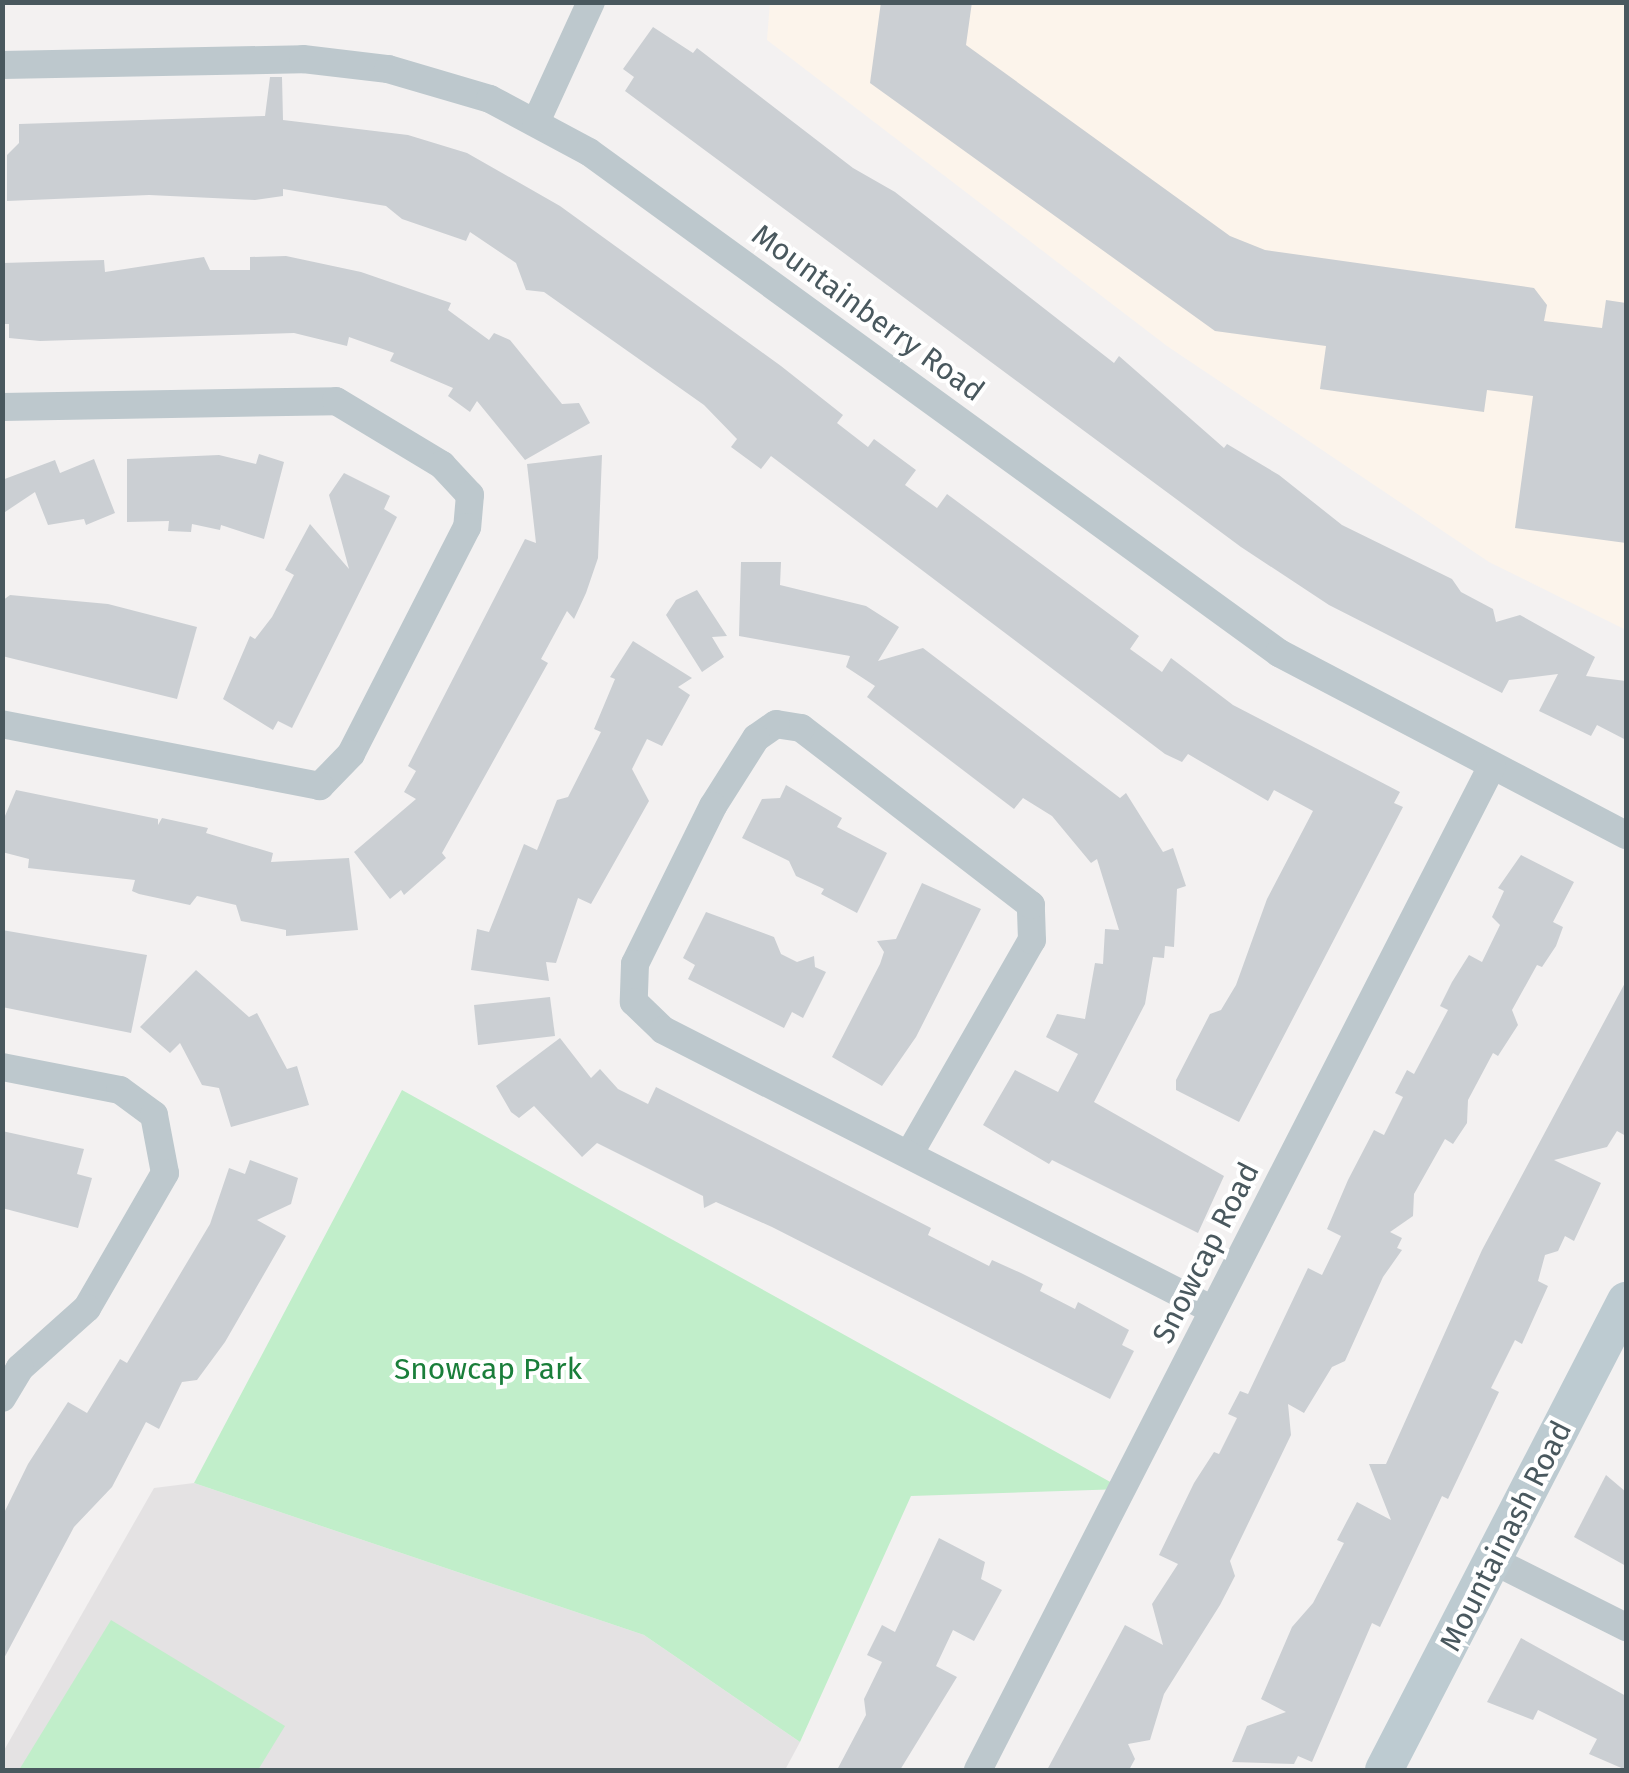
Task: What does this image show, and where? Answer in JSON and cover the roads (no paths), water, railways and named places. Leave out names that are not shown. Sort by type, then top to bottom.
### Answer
[{"type":"street","points":[[536,122],[591,2]]},
{"type":"street","name":"Mountainberry Road","points":[[2,64],[268,59],[363,64],[466,90],[536,122],[604,163],[1279,653],[1626,835]]},
{"type":"street","points":[[2,407],[336,401],[442,465],[470,495],[467,527],[350,754],[320,786],[2,724]]},
{"type":"street","points":[[910,1152],[1032,940],[1031,906],[800,728],[776,724],[756,738],[713,806],[635,964],[634,1002],[663,1030],[910,1152],[1213,1310]]},
{"type":"street","name":"Snowcap Road","points":[[978,1770],[1492,766]]},
{"type":"street","points":[[2,1067],[120,1090],[154,1115],[165,1173],[87,1308],[20,1368],[2,1398]]},
{"type":"street","name":"Mountainash Road","points":[[1384,1770],[1626,1301]]},
{"type":"street","points":[[1494,1561],[1626,1626]]},
{"type":"park label","name":"Snowcap Park","points":[[488,1369]]}]
